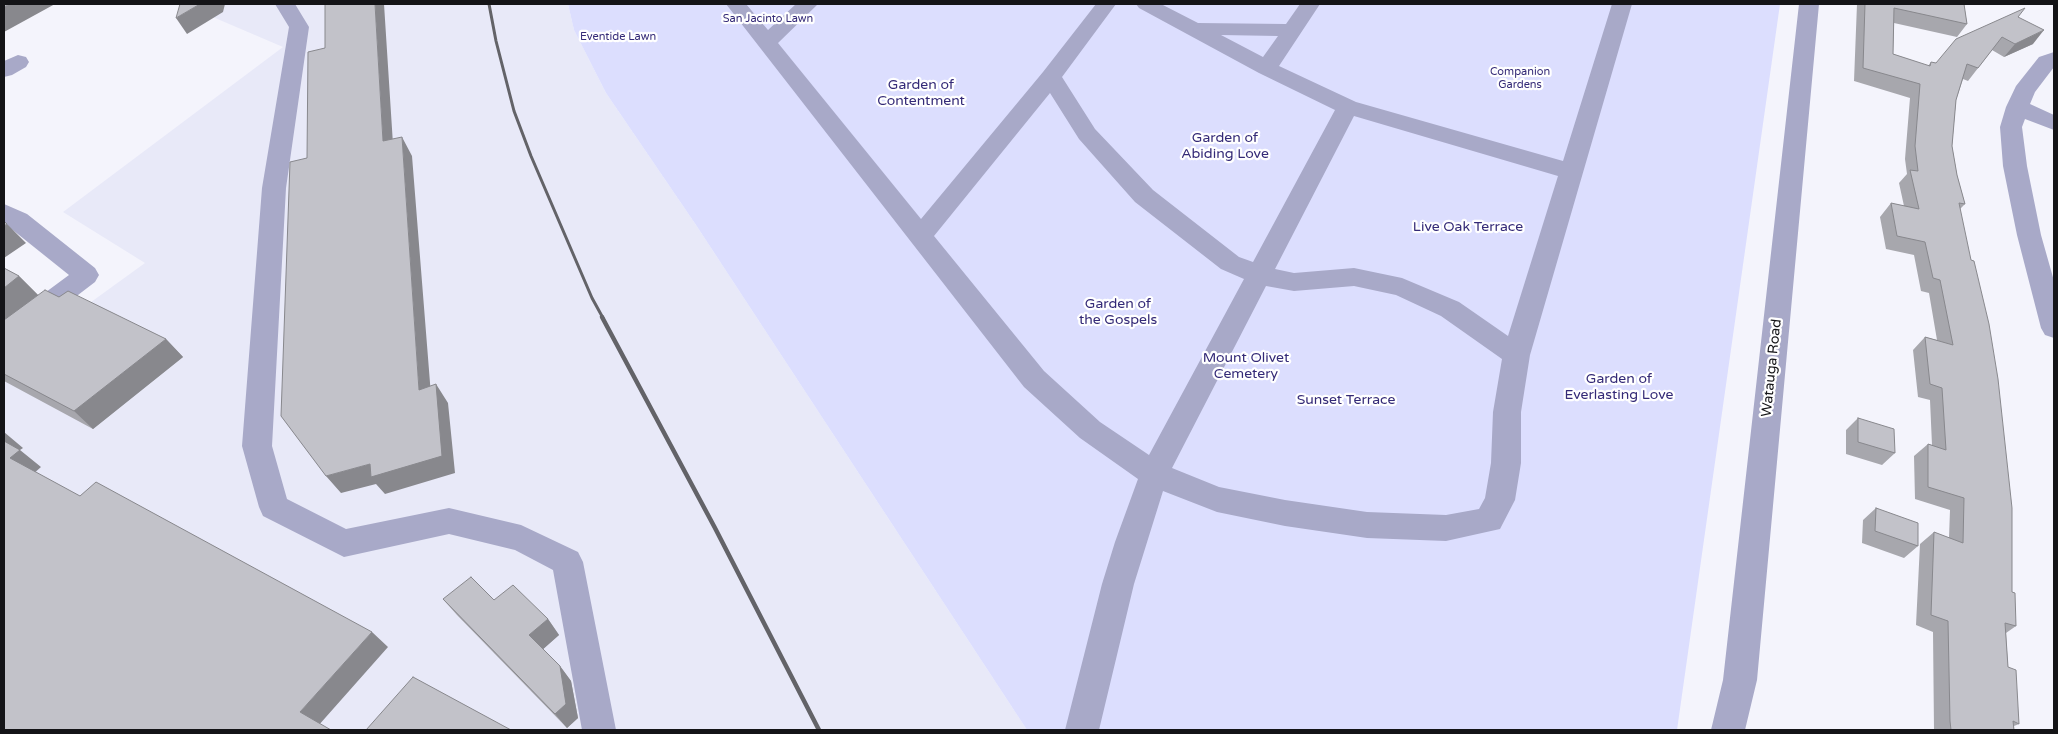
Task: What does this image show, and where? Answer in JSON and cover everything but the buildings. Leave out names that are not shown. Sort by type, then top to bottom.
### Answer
[{"type":"street","points":[[285,4],[299,28],[274,188],[257,446],[274,507],[344,543],[449,521],[521,538],[567,562],[600,730]]},
{"type":"street","points":[[736,4],[1034,379],[1090,430],[1154,474],[1217,499],[1285,513],[1358,524],[1446,528],[1489,520],[1500,500],[1506,463],[1507,412],[1516,355],[1622,4]]},
{"type":"street","points":[[766,43],[808,4]]},
{"type":"street","points":[[920,235],[1051,77],[1106,4]]},
{"type":"street","points":[[1146,4],[1197,29],[1267,68],[1348,107],[1572,172]]},
{"type":"street","points":[[1267,68],[1310,4]]},
{"type":"street","name":"Watauga Road","points":[[1728,730],[1740,680],[1809,4]]},
{"type":"street","points":[[1197,29],[1294,30]]},
{"type":"street","points":[[2054,58],[2046,62],[2024,91],[2011,126],[2015,166],[2029,235],[2054,328]]},
{"type":"street","points":[[1051,77],[1087,134],[1144,196],[1195,238],[1230,263],[1258,275],[1294,282],[1354,277],[1402,287],[1450,309],[1516,355]]},
{"type":"street","points":[[1082,730],[1125,558],[1154,474],[1348,107]]},
{"type":"street","points":[[2017,108],[2054,123]]},
{"type":"street","points":[[4,212],[18,220],[86,275],[4,337]]},
{"type":"shaded area","points":[[187,4],[568,4],[574,30],[606,93],[696,225],[1027,730],[4,730],[4,365],[145,263],[63,212],[283,47],[187,6]]},
{"type":"green space","name":"Mount Olivet Cemetery","points":[[568,4],[1780,4],[1677,730],[1027,730],[696,225],[606,93],[574,30]]},
{"type":"railway","points":[[489,4],[496,41],[514,111],[531,156],[592,298],[603,318]]},
{"type":"railway","points":[[602,317],[715,528],[819,730]]},
{"type":"park label","name":"San Jacinto Lawn","points":[[768,19]]},
{"type":"park label","name":"Eventide Lawn","points":[[618,37]]},
{"type":"park label","name":"Companion Gardens","points":[[1520,78]]},
{"type":"park label","name":"Garden of Contentment","points":[[921,94]]},
{"type":"park label","name":"Garden of Abiding Love","points":[[1225,146]]},
{"type":"park label","name":"Live Oak Terrace","points":[[1468,227]]},
{"type":"park label","name":"Garden of the Gospels","points":[[1118,312]]},
{"type":"park label","name":"Garden of Everlasting Love","points":[[1619,388]]},
{"type":"park label","name":"Sunset Terrace","points":[[1346,400]]}]
